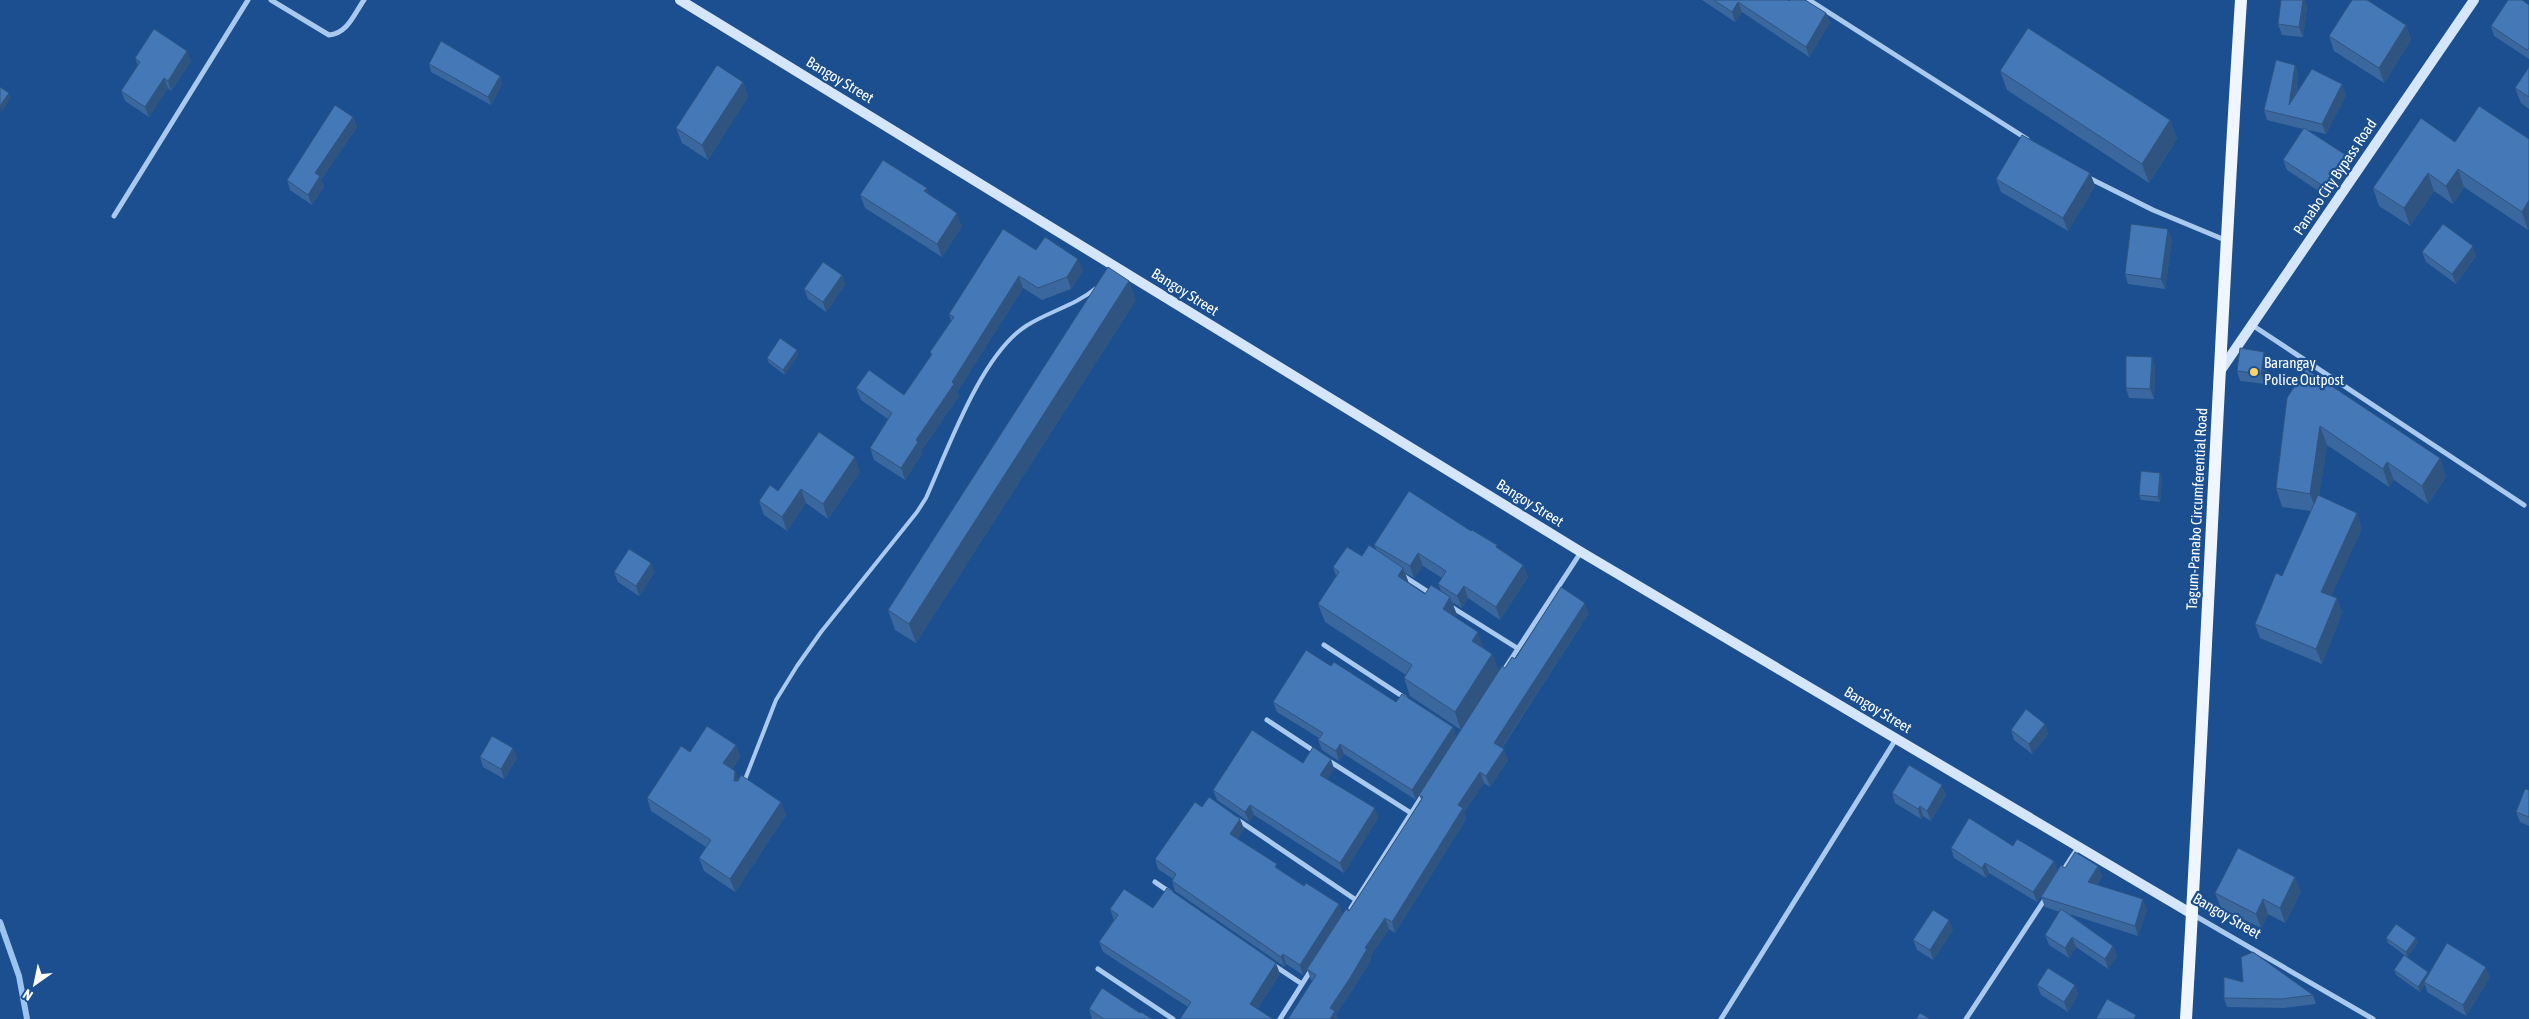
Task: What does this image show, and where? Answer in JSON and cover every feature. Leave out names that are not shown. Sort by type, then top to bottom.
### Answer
[{"type":"main road","name":"Bangoy Street","points":[[680,0],[1114,270],[1581,552],[2079,845],[2192,914]]},
{"type":"main road","name":"Tagum-Panabo Circumferential Road","points":[[2186,1019],[2221,370],[2225,240],[2241,0]]},
{"type":"main road","name":"Panabo City Bypass Road","points":[[2221,370],[2474,0]]},
{"type":"street","points":[[114,216],[248,0]]},
{"type":"street","points":[[271,0],[329,35],[339,34],[347,27],[364,0]]},
{"type":"street","points":[[1809,0],[2034,144]]},
{"type":"street","points":[[2084,175],[2153,210],[2225,240]]},
{"type":"street","points":[[2252,325],[2526,507]]},
{"type":"street","points":[[1497,680],[1581,552]]},
{"type":"street","points":[[1396,572],[1437,597]]},
{"type":"street","points":[[1445,602],[1517,648]]},
{"type":"street","points":[[1324,645],[1413,703]]},
{"type":"street","points":[[1267,720],[1411,813]]},
{"type":"street","points":[[1721,1019],[1896,738]]},
{"type":"street","points":[[1345,917],[1426,790]]},
{"type":"street","points":[[1230,815],[1356,900]]},
{"type":"street","points":[[2058,878],[2079,845]]},
{"type":"street","points":[[1155,882],[1180,899]]},
{"type":"street","points":[[1966,1019],[2048,894]]},
{"type":"street","name":"Bangoy Street","points":[[2192,914],[2373,1019]]},
{"type":"street","points":[[1269,962],[1302,984]]},
{"type":"street","points":[[1280,1019],[1313,968]]},
{"type":"street","points":[[1098,969],[1173,1019]]},
{"type":"lane","points":[[741,791],[776,700],[821,632],[917,512],[926,498],[967,407],[991,364],[1012,337],[1027,326],[1079,302],[1100,285]]},
{"type":"building","points":[[1714,0],[1805,0],[1826,13],[1806,47],[1738,2],[1732,12]]},
{"type":"building","points":[[2281,0],[2303,0],[2299,27],[2278,24]]},
{"type":"building","points":[[2352,0],[2367,0],[2406,25],[2379,68],[2329,36]]},
{"type":"building","points":[[2508,0],[2522,0],[2529,5],[2529,48],[2527,50],[2491,26]]},
{"type":"building","points":[[2028,28],[2170,120],[2142,164],[2000,71]]},
{"type":"building","points":[[154,29],[187,51],[168,81],[164,78],[145,107],[121,91],[140,62],[135,58]]},
{"type":"building","points":[[441,41],[500,76],[488,97],[429,64]]},
{"type":"building","points":[[2276,60],[2295,65],[2289,105],[2312,69],[2342,84],[2322,124],[2264,110]]},
{"type":"building","points":[[717,65],[743,82],[702,145],[676,128]]},
{"type":"building","points":[[2529,67],[2529,97],[2515,88]]},
{"type":"building","points":[[0,87],[9,93],[0,106]]},
{"type":"building","points":[[335,105],[353,117],[315,173],[320,176],[308,195],[287,180]]},
{"type":"building","points":[[2479,106],[2529,139],[2529,200],[2522,212],[2458,169],[2446,186],[2428,173],[2404,208],[2373,188],[2421,118],[2455,142]]},
{"type":"building","points":[[2304,128],[2346,155],[2325,187],[2283,160]]},
{"type":"building","points":[[2022,135],[2090,173],[2063,218],[1996,179]]},
{"type":"building","points":[[883,160],[927,188],[924,191],[957,213],[937,244],[860,195]]},
{"type":"building","points":[[2131,224],[2168,229],[2161,279],[2125,274]]},
{"type":"building","points":[[2443,224],[2473,246],[2452,274],[2422,252]]},
{"type":"building","points":[[1003,229],[1036,250],[1045,237],[1078,259],[1067,277],[1038,288],[1019,276],[952,382],[954,384],[916,440],[918,442],[901,468],[870,448],[892,413],[856,388],[869,370],[904,395],[932,354],[930,352],[954,317],[949,314]]},
{"type":"building","points":[[823,262],[842,275],[823,302],[804,289]]},
{"type":"building","points":[[1108,267],[1129,281],[909,624],[888,610]]},
{"type":"building","points":[[780,338],[797,350],[783,370],[767,358]]},
{"type":"building","points":[[2240,348],[2264,352],[2261,374],[2237,371]]},
{"type":"building","points":[[2126,356],[2152,357],[2150,389],[2126,388]]},
{"type":"building","points":[[2306,369],[2440,458],[2422,486],[2387,462],[2383,469],[2320,426],[2310,494],[2276,488],[2287,398]]},
{"type":"building","points":[[819,432],[855,457],[823,504],[801,489],[782,517],[759,501],[770,485],[778,491]]},
{"type":"building","points":[[2141,471],[2160,473],[2158,497],[2139,495]]},
{"type":"building","points":[[1409,491],[1471,531],[1497,545],[1496,547],[1523,565],[1496,607],[1464,586],[1457,596],[1438,584],[1446,571],[1418,553],[1410,566],[1374,545]]},
{"type":"building","points":[[2318,495],[2357,513],[2321,592],[2337,598],[2316,649],[2255,624],[2276,573],[2282,576]]},
{"type":"building","points":[[1369,545],[1403,568],[1398,576],[1425,594],[1431,585],[1450,597],[1443,609],[1478,632],[1472,641],[1492,654],[1455,712],[1404,678],[1412,665],[1318,604],[1339,572],[1333,567],[1347,547],[1362,556]]},
{"type":"building","points":[[629,549],[651,563],[636,586],[614,572]]},
{"type":"building","points":[[1561,587],[1585,603],[1494,743],[1504,749],[1486,776],[1480,772],[1458,805],[1463,808],[1392,922],[1385,918],[1365,948],[1367,949],[1330,1008],[1335,1011],[1330,1019],[1288,1019],[1316,975],[1307,969],[1346,909],[1349,911],[1398,836],[1423,797],[1419,795],[1502,666],[1505,668],[1512,657],[1515,659]]},
{"type":"building","points":[[1306,650],[1331,666],[1334,662],[1396,702],[1402,694],[1453,727],[1412,790],[1340,744],[1336,751],[1318,740],[1323,733],[1273,702]]},
{"type":"building","points":[[2026,709],[2045,724],[2029,744],[2011,730]]},
{"type":"building","points":[[707,726],[736,745],[723,763],[735,771],[734,781],[738,781],[741,775],[781,802],[730,879],[699,858],[711,840],[647,798],[681,746],[690,752]]},
{"type":"building","points":[[1252,730],[1303,763],[1313,747],[1331,759],[1320,775],[1375,808],[1340,863],[1250,805],[1245,812],[1213,790]]},
{"type":"building","points":[[492,736],[513,748],[501,769],[480,757]]},
{"type":"building","points":[[1909,765],[1942,785],[1927,811],[1920,806],[1918,809],[1892,793]]},
{"type":"building","points":[[2525,789],[2529,790],[2529,817],[2516,812]]},
{"type":"building","points":[[1209,797],[1240,819],[1230,834],[1277,864],[1275,867],[1304,886],[1306,883],[1339,904],[1300,965],[1283,954],[1281,957],[1172,881],[1176,874],[1155,859],[1195,802],[1202,807]]},
{"type":"building","points":[[1969,818],[2013,846],[2017,839],[2054,861],[2033,892],[1985,863],[1982,868],[1951,848]]},
{"type":"building","points":[[2238,848],[2295,877],[2280,908],[2263,899],[2256,914],[2215,893]]},
{"type":"building","points":[[2075,852],[2098,866],[2088,882],[2143,899],[2135,926],[2041,897],[2061,865],[2065,868]]},
{"type":"building","points":[[1167,888],[1276,963],[1250,1004],[1273,1019],[1180,1019],[1191,1002],[1099,942],[1118,915],[1110,909],[1124,889],[1153,908]]},
{"type":"building","points":[[2061,909],[2113,946],[2105,959],[2072,937],[2065,948],[2045,935]]},
{"type":"building","points":[[1933,910],[1949,920],[1930,950],[1913,940]]},
{"type":"building","points":[[2396,924],[2416,938],[2406,952],[2386,938]]},
{"type":"building","points":[[2447,943],[2486,967],[2463,1005],[2424,982]]},
{"type":"building","points":[[2253,952],[2313,995],[2281,999],[2224,998],[2224,977],[2243,982],[2241,957]]},
{"type":"building","points":[[2404,955],[2428,972],[2418,987],[2394,970]]},
{"type":"building","points":[[2048,968],[2075,985],[2064,1002],[2037,985]]},
{"type":"building","points":[[1102,988],[1152,1019],[1104,1019],[1089,1009]]},
{"type":"building","points":[[2107,999],[2136,1015],[2134,1019],[2096,1019]]},
{"type":"building","points":[[1920,1013],[1930,1019],[1916,1019]]},
{"type":"waterway","points":[[0,922],[19,976],[27,1019]]},
{"type":"place","name":"Barangay Police Outpost","points":[[2254,372]]}]
